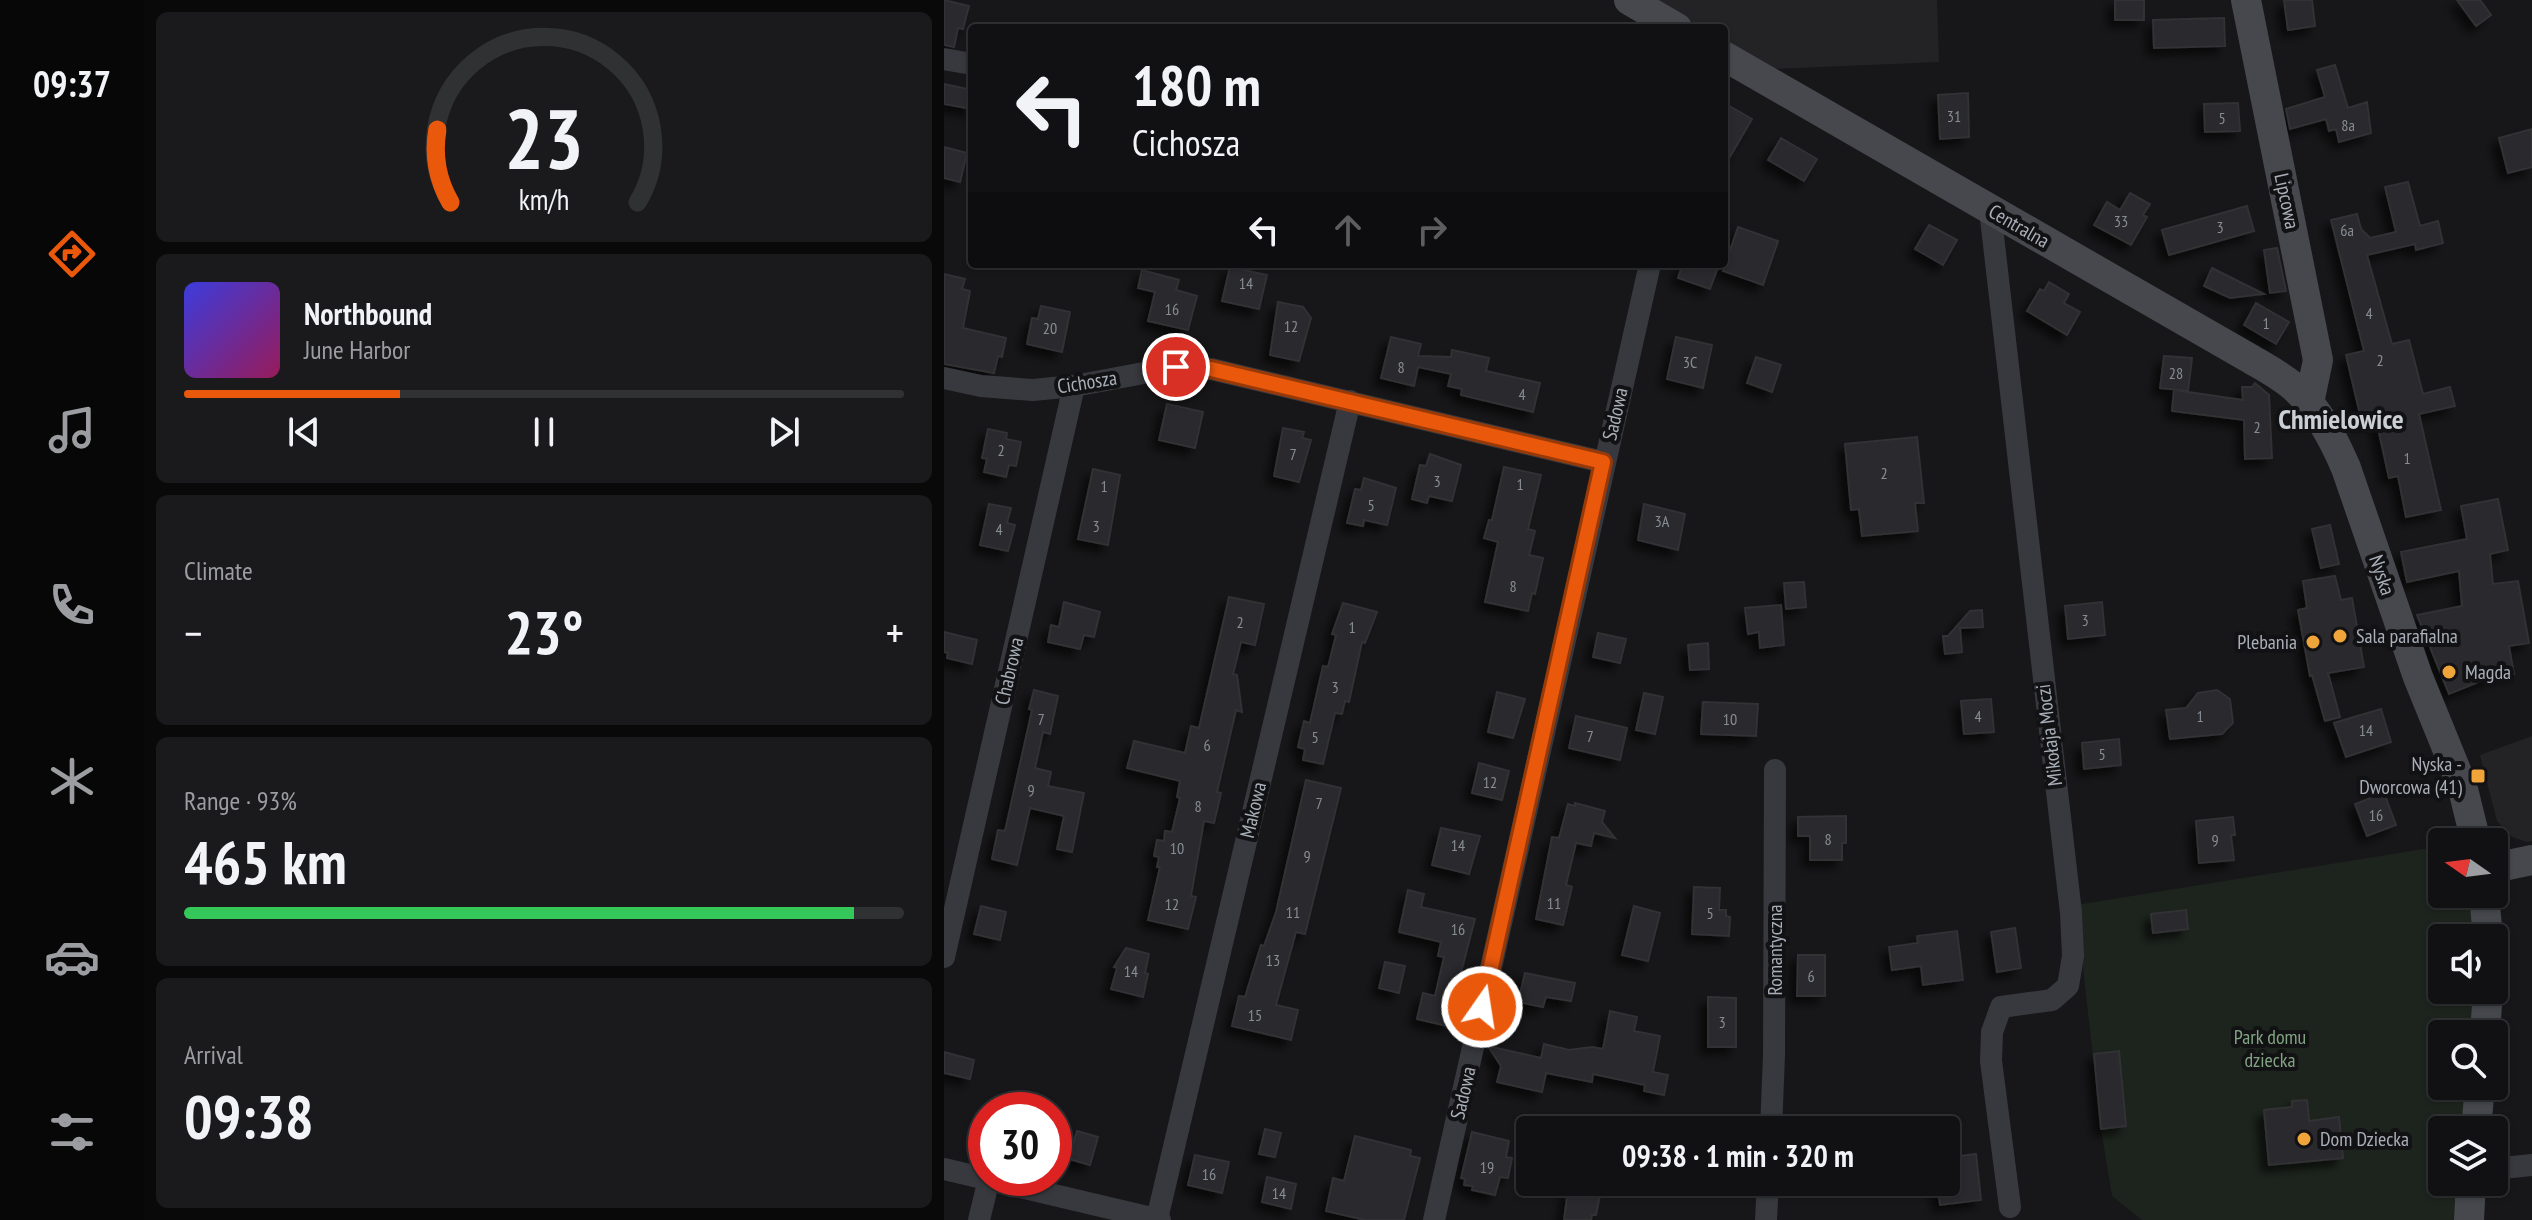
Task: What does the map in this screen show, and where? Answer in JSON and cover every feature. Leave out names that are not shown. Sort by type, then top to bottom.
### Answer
[{"type":"street","points":[[1629,0],[1670,24]]},
{"type":"street","name":"Lipcowa","points":[[2246,0],[2318,360],[2309,403]]},
{"type":"street","name":"Centralna","points":[[1728,58],[2249,358],[2294,387],[2309,403]]},
{"type":"street","points":[[944,59],[968,63]]},
{"type":"street","name":"Mikołaja Moczi","points":[[1990,210],[2071,913],[2073,956],[2068,986],[2052,1000],[2001,1007],[1992,1032],[1991,1061],[2010,1207]]},
{"type":"street","name":"Sadowa","points":[[1434,1220],[1649,268]]},
{"type":"street","name":"Cichosza","points":[[944,378],[981,386],[1033,390],[1074,386],[1176,367],[1211,369],[1603,462]]},
{"type":"street","name":"Chabrowa","points":[[944,957],[1074,386]]},
{"type":"street","name":"Makowa","points":[[1158,1220],[1350,401]]},
{"type":"street","name":"Nyska","points":[[2309,403],[2335,442],[2346,468],[2418,677],[2462,785],[2473,828]]},
{"type":"street","name":"Romantyczna","points":[[1772,1116],[1775,770]]},
{"type":"street","points":[[2508,865],[2532,860]]},
{"type":"street","points":[[2508,1168],[2532,1165]]},
{"type":"street","points":[[944,1169],[968,1174]]},
{"type":"street","points":[[979,1220],[985,1196]]},
{"type":"street","points":[[1059,1196],[1158,1220]]},
{"type":"street","points":[[1766,1220],[1767,1196]]},
{"type":"street","points":[[2469,1220],[2470,1196]]},
{"type":"shaded area","points":[[1629,0],[1937,0],[1939,62],[1770,69],[1728,53],[1728,24],[1670,24]]},
{"type":"shaded area","points":[[2532,736],[2532,841],[2512,837],[2508,828],[2497,821],[2480,755]]},
{"type":"green space","name":"Park domu dziecka","points":[[2428,848],[2428,908],[2485,908],[2487,924],[2428,924],[2428,1004],[2487,1004],[2486,1020],[2428,1020],[2428,1100],[2479,1100],[2477,1116],[2428,1116],[2428,1196],[2470,1196],[2469,1220],[2142,1220],[2112,1196],[2101,1129],[2076,905]]},
{"type":"building","points":[[944,0],[969,6],[963,29],[958,28],[954,47],[944,45]]},
{"type":"building","points":[[2115,0],[2144,0],[2144,20],[2115,20]]},
{"type":"building","points":[[2284,0],[2312,0],[2315,26],[2288,30]]},
{"type":"building","points":[[2457,0],[2480,0],[2491,15],[2476,26]]},
{"type":"building","points":[[2224,18],[2225,46],[2154,48],[2153,20]]},
{"type":"building","points":[[2335,65],[2348,108],[2367,102],[2371,133],[2339,142],[2336,129],[2329,131],[2326,119],[2290,129],[2286,109],[2325,97],[2317,70]]},
{"type":"building","points":[[944,84],[968,89],[968,108],[944,104]]},
{"type":"building","points":[[1968,93],[1969,137],[1940,139],[1938,95]]},
{"type":"building","points":[[2238,103],[2240,131],[2205,132],[2204,104]]},
{"type":"building","points":[[1728,105],[1752,119],[1728,160]]},
{"type":"building","points":[[2532,129],[2532,167],[2508,173],[2499,138]]},
{"type":"building","points":[[1781,138],[1817,159],[1804,181],[1768,160]]},
{"type":"building","points":[[944,147],[967,153],[960,182],[944,178]]},
{"type":"building","points":[[2408,182],[2420,226],[2438,221],[2443,243],[2416,250],[2415,244],[2367,255],[2392,344],[2409,340],[2423,394],[2450,387],[2455,406],[2419,414],[2441,510],[2406,517],[2398,476],[2389,478],[2376,419],[2362,423],[2346,355],[2364,351],[2331,220],[2357,214],[2361,229],[2370,238],[2396,232],[2385,187]]},
{"type":"building","points":[[2130,193],[2150,204],[2143,215],[2147,217],[2131,245],[2094,225],[2107,202],[2120,210]]},
{"type":"building","points":[[2247,206],[2254,231],[2169,255],[2162,230]]},
{"type":"building","points":[[1929,225],[1957,240],[1943,265],[1915,249]]},
{"type":"building","points":[[1738,227],[1778,241],[1763,285],[1723,271],[1728,268],[1728,256]]},
{"type":"building","points":[[2277,248],[2286,291],[2270,293],[2264,250]]},
{"type":"building","points":[[1230,268],[1267,275],[1259,309],[1222,301]]},
{"type":"building","points":[[1682,268],[1718,268],[1710,289],[1678,278]]},
{"type":"building","points":[[2212,268],[2264,294],[2230,298],[2204,286]]},
{"type":"building","points":[[1142,270],[1179,280],[1176,290],[1197,296],[1188,330],[1148,321],[1155,292],[1138,288]]},
{"type":"building","points":[[944,274],[965,279],[962,289],[970,291],[963,328],[1006,338],[994,373],[944,364]]},
{"type":"building","points":[[2049,282],[2069,294],[2064,303],[2080,312],[2067,335],[2027,311],[2040,289],[2044,291]]},
{"type":"building","points":[[1278,302],[1303,307],[1311,318],[1299,361],[1270,355]]},
{"type":"building","points":[[2256,303],[2289,322],[2276,344],[2244,325]]},
{"type":"building","points":[[1041,306],[1070,312],[1062,352],[1027,344],[1032,318],[1038,319]]},
{"type":"building","points":[[1391,337],[1421,344],[1418,356],[1451,357],[1452,350],[1489,358],[1486,371],[1540,383],[1533,412],[1461,395],[1462,389],[1448,386],[1451,374],[1418,367],[1414,386],[1381,378]]},
{"type":"building","points":[[1676,337],[1712,345],[1703,388],[1667,379]]},
{"type":"building","points":[[2164,356],[2192,358],[2188,391],[2160,388]]},
{"type":"building","points":[[1756,357],[1781,365],[1772,392],[1747,383]]},
{"type":"building","points":[[2255,383],[2269,395],[2272,458],[2245,459],[2244,420],[2172,411],[2174,390],[2243,400],[2242,387],[2252,387]]},
{"type":"building","points":[[1167,404],[1203,412],[1195,448],[1159,440]]},
{"type":"building","points":[[1283,428],[1304,432],[1302,438],[1311,440],[1299,482],[1274,476]]},
{"type":"building","points":[[988,429],[1007,433],[1006,439],[1021,442],[1016,466],[1009,465],[1006,477],[984,472],[987,459],[982,458]]},
{"type":"building","points":[[1917,437],[1924,503],[1915,503],[1918,531],[1862,536],[1859,509],[1851,510],[1845,444]]},
{"type":"building","points":[[1430,454],[1461,465],[1452,501],[1429,496],[1427,503],[1412,499],[1420,465],[1426,466]]},
{"type":"building","points":[[1504,467],[1541,475],[1528,529],[1535,531],[1529,555],[1543,558],[1528,611],[1485,602],[1498,542],[1484,538],[1489,520],[1492,520]]},
{"type":"building","points":[[1093,469],[1120,475],[1108,545],[1078,539]]},
{"type":"building","points":[[1364,478],[1396,488],[1387,525],[1364,520],[1363,526],[1347,523],[1355,489],[1361,490]]},
{"type":"building","points":[[2498,499],[2508,550],[2490,554],[2493,584],[2518,581],[2529,643],[2509,646],[2514,674],[2498,674],[2449,694],[2417,615],[2462,606],[2459,571],[2407,582],[2401,552],[2467,539],[2461,506]]},
{"type":"building","points":[[989,504],[1011,508],[1007,523],[1015,525],[1008,551],[980,545]]},
{"type":"building","points":[[1644,504],[1685,514],[1678,550],[1638,540]]},
{"type":"building","points":[[2330,525],[2339,564],[2321,568],[2312,529]]},
{"type":"building","points":[[2335,576],[2341,600],[2352,598],[2364,667],[2328,673],[2340,717],[2325,721],[2310,676],[2298,610],[2307,608],[2303,581]]},
{"type":"building","points":[[1804,582],[1806,607],[1786,609],[1784,583]]},
{"type":"building","points":[[1229,597],[1264,604],[1255,645],[1241,642],[1233,674],[1237,675],[1242,712],[1236,710],[1217,792],[1221,793],[1214,823],[1204,821],[1191,896],[1196,897],[1188,929],[1148,920],[1160,867],[1157,867],[1159,857],[1154,856],[1157,840],[1164,841],[1165,831],[1172,832],[1180,798],[1177,797],[1180,781],[1127,768],[1134,741],[1185,753],[1191,726],[1199,728]]},
{"type":"building","points":[[1064,602],[1100,612],[1094,637],[1084,635],[1080,649],[1048,642],[1051,625],[1059,627]]},
{"type":"building","points":[[2102,602],[2105,635],[2068,639],[2065,606]]},
{"type":"building","points":[[1343,603],[1377,612],[1365,643],[1362,642],[1349,702],[1345,701],[1342,714],[1335,713],[1323,764],[1303,760],[1305,749],[1298,747],[1304,721],[1310,723],[1323,666],[1328,667],[1336,635],[1332,634]]},
{"type":"building","points":[[1781,605],[1784,645],[1760,648],[1759,632],[1748,634],[1745,608]]},
{"type":"building","points":[[1982,610],[1983,627],[1960,628],[1962,652],[1945,654],[1943,636],[1948,636],[1970,611]]},
{"type":"building","points":[[944,632],[977,640],[972,664],[947,658]]},
{"type":"building","points":[[1598,633],[1626,639],[1620,663],[1593,657]]},
{"type":"building","points":[[1708,643],[1709,669],[1690,670],[1688,645]]},
{"type":"building","points":[[1034,690],[1058,696],[1050,734],[1043,732],[1035,768],[1051,772],[1048,786],[1084,793],[1072,852],[1057,849],[1064,816],[1030,808],[1017,865],[992,859],[998,830],[1005,831]]},
{"type":"building","points":[[2217,690],[2230,699],[2233,723],[2222,734],[2170,739],[2166,710],[2186,708],[2198,693]]},
{"type":"building","points":[[1497,692],[1525,699],[1513,738],[1488,732]]},
{"type":"building","points":[[1644,693],[1663,697],[1655,734],[1636,730]]},
{"type":"building","points":[[1991,699],[1994,732],[1964,734],[1961,701]]},
{"type":"building","points":[[1703,702],[1758,704],[1756,736],[1701,734]]},
{"type":"building","points":[[2381,709],[2391,742],[2346,757],[2334,723]]},
{"type":"building","points":[[1576,716],[1627,728],[1620,760],[1569,748]]},
{"type":"building","points":[[2119,739],[2121,765],[2084,769],[2082,743]]},
{"type":"building","points":[[1479,763],[1509,771],[1502,800],[1472,793]]},
{"type":"building","points":[[1306,780],[1341,788],[1305,934],[1296,932],[1276,1005],[1298,1010],[1291,1040],[1232,1026],[1239,996],[1245,997],[1261,945],[1264,946],[1276,912]]},
{"type":"building","points":[[2384,793],[2396,825],[2367,836],[2355,804]]},
{"type":"building","points":[[1575,803],[1605,811],[1602,822],[1615,838],[1594,833],[1591,846],[1576,843],[1566,885],[1572,887],[1563,925],[1536,919],[1552,837],[1559,838],[1568,804],[1575,806]]},
{"type":"building","points":[[1846,816],[1846,843],[1842,843],[1842,860],[1810,860],[1810,836],[1798,836],[1798,817]]},
{"type":"building","points":[[2233,817],[2235,835],[2231,835],[2234,860],[2199,863],[2196,821]]},
{"type":"building","points":[[1441,828],[1480,836],[1469,874],[1432,865]]},
{"type":"building","points":[[1694,887],[1720,888],[1719,910],[1726,910],[1726,916],[1730,917],[1729,936],[1692,934]]},
{"type":"building","points":[[1408,890],[1424,894],[1421,907],[1475,919],[1447,1026],[1417,1019],[1423,993],[1435,996],[1444,957],[1438,956],[1441,942],[1399,932]]},
{"type":"building","points":[[981,906],[1006,912],[1000,940],[974,934]]},
{"type":"building","points":[[1634,906],[1660,913],[1648,961],[1622,955]]},
{"type":"building","points":[[2186,910],[2188,929],[2153,933],[2151,914]]},
{"type":"building","points":[[2015,928],[2021,968],[1997,972],[1991,932]]},
{"type":"building","points":[[1957,931],[1963,980],[1923,985],[1921,966],[1892,970],[1889,947],[1918,943],[1917,936]]},
{"type":"building","points":[[1126,948],[1149,954],[1143,997],[1111,989],[1117,968],[1114,967]]},
{"type":"building","points":[[1798,955],[1825,955],[1825,996],[1797,996]]},
{"type":"building","points":[[1385,962],[1405,966],[1399,993],[1379,988]]},
{"type":"building","points":[[1525,973],[1575,983],[1571,1001],[1546,997],[1543,1007],[1518,1002]]},
{"type":"building","points":[[1708,997],[1736,998],[1736,1047],[1708,1047]]},
{"type":"building","points":[[1610,1011],[1637,1017],[1634,1031],[1660,1036],[1653,1072],[1668,1075],[1664,1095],[1644,1091],[1645,1085],[1593,1074],[1592,1082],[1546,1073],[1542,1092],[1497,1082],[1501,1066],[1488,1046],[1541,1058],[1544,1044],[1569,1050],[1603,1049]]},
{"type":"building","points":[[2119,1051],[2126,1126],[2101,1129],[2094,1054]]},
{"type":"building","points":[[944,1052],[974,1060],[970,1079],[944,1073]]},
{"type":"building","name":"Dom Dziecka","points":[[2307,1100],[2309,1121],[2339,1117],[2343,1158],[2269,1165],[2264,1110],[2292,1107],[2292,1101]]},
{"type":"building","points":[[1265,1129],[1281,1133],[1275,1157],[1259,1154]]},
{"type":"building","points":[[1077,1131],[1098,1137],[1090,1165],[1072,1160]]},
{"type":"building","points":[[1472,1132],[1509,1141],[1506,1157],[1512,1158],[1508,1178],[1500,1177],[1495,1195],[1472,1190],[1473,1186],[1464,1185],[1465,1179],[1461,1178]]},
{"type":"building","points":[[1355,1136],[1411,1150],[1410,1156],[1420,1158],[1404,1220],[1365,1220],[1326,1211],[1333,1178],[1344,1181]]},
{"type":"building","points":[[1976,1154],[1981,1200],[1940,1205],[1939,1196],[1960,1196],[1960,1156]]},
{"type":"building","points":[[1195,1155],[1229,1162],[1222,1193],[1188,1185]]},
{"type":"building","points":[[1267,1177],[1296,1184],[1291,1209],[1262,1202]]},
{"type":"building","points":[[1567,1196],[1600,1196],[1596,1215],[1592,1215],[1591,1220],[1564,1220]]},
{"type":"place","name":"Sala parafialna","points":[[2340,636]]},
{"type":"place","name":"Plebania","points":[[2313,642]]},
{"type":"place","name":"Magda","points":[[2449,672]]},
{"type":"place","name":"Nyska - Dworcowa (41)","points":[[2478,776]]},
{"type":"place","name":"Dom Dziecka","points":[[2304,1139]]},
{"type":"district","name":"Chmielowice","points":[[2341,418]]},
{"type":"route","points":[[1176,367],[1211,369],[1603,462],[1482,1007]]}]
